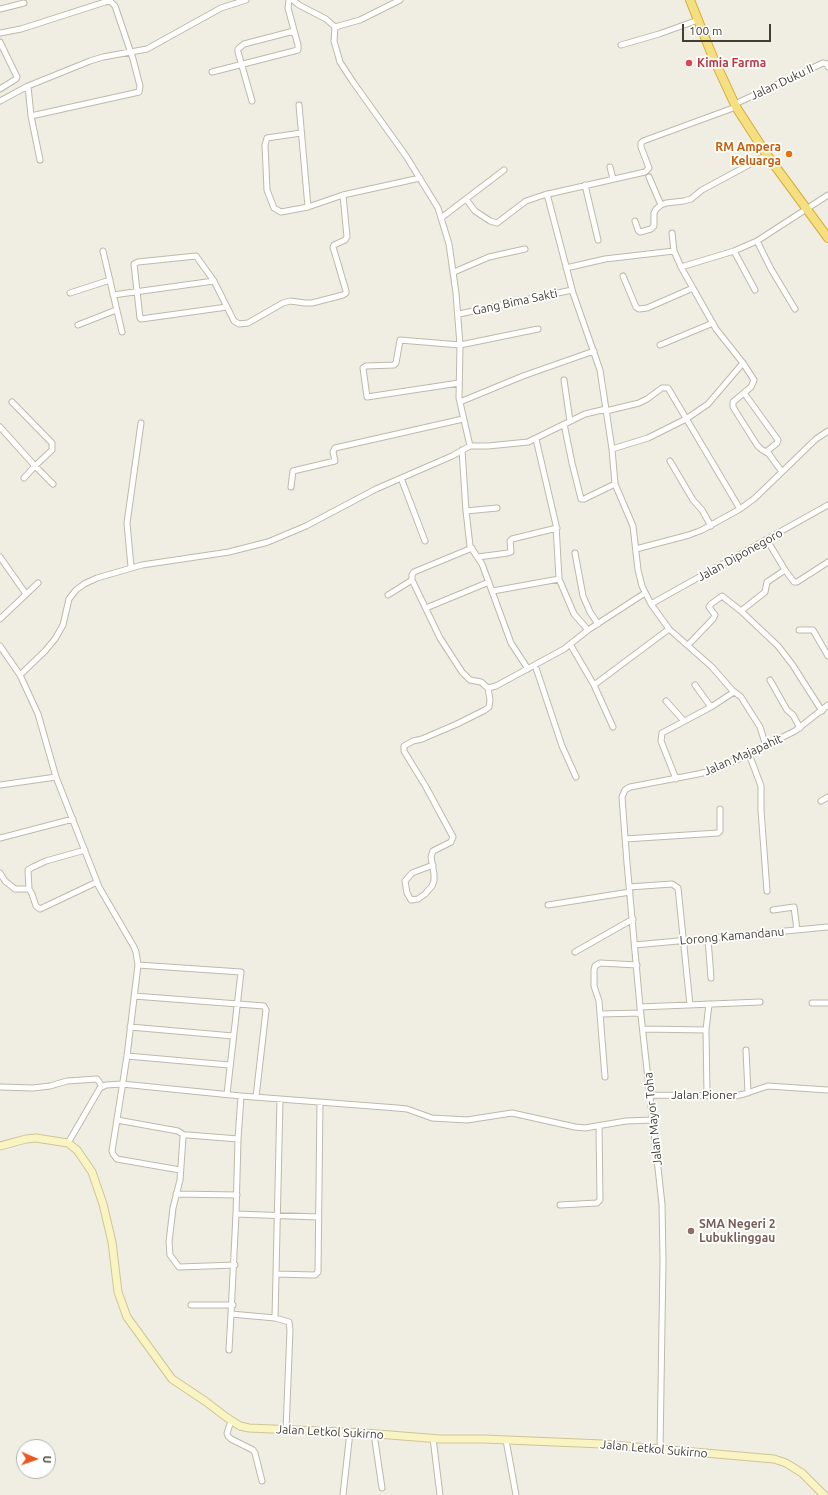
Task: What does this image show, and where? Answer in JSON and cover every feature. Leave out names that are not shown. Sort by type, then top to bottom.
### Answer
[{"type":"highway","points":[[690,0],[720,75],[736,106],[767,155],[828,238]]},
{"type":"main road","points":[[0,1146],[36,1138],[68,1143]]},
{"type":"main road","name":"Jalan Letkol Sukirno","points":[[68,1143],[77,1150],[92,1172],[103,1204],[112,1242],[118,1292],[127,1317],[172,1378],[231,1421],[249,1428],[350,1432],[433,1438],[602,1444],[767,1458],[780,1460],[802,1473],[824,1495]]},
{"type":"street","points":[[0,101],[28,86],[90,61],[130,51],[137,52],[147,49],[228,3],[246,0]]},
{"type":"street","points":[[212,72],[298,50],[298,44],[288,8],[289,0]]},
{"type":"street","points":[[294,0],[300,5],[326,19],[335,27]]},
{"type":"street","points":[[335,27],[366,18],[400,0]]},
{"type":"street","points":[[0,33],[21,29],[110,1],[115,6],[140,86],[139,92],[31,116]]},
{"type":"street","points":[[0,9],[24,3]]},
{"type":"street","points":[[621,45],[659,34],[698,20]]},
{"type":"street","points":[[335,27],[334,41],[340,62],[420,178],[435,202],[441,218],[449,244],[454,272],[459,314],[460,402],[470,446]]},
{"type":"street","points":[[252,101],[238,49],[244,44],[294,31]]},
{"type":"street","points":[[0,42],[17,76],[16,79],[0,89]]},
{"type":"street","name":"Jalan Duku II","points":[[736,106],[823,63],[827,64],[828,67]]},
{"type":"street","points":[[28,86],[31,116],[40,160]]},
{"type":"street","points":[[299,105],[308,207]]},
{"type":"street","points":[[466,199],[476,211],[495,223],[526,201],[547,194],[648,171],[649,168],[641,147],[641,143],[643,141],[736,106]]},
{"type":"street","points":[[301,133],[268,138],[265,145],[267,190],[274,208],[281,212],[308,207],[343,195],[420,178]]},
{"type":"street","points":[[635,221],[640,232],[652,229],[654,226],[654,213],[661,205],[691,199],[702,190],[767,155]]},
{"type":"street","points":[[610,167],[612,179]]},
{"type":"street","points":[[441,218],[504,170]]},
{"type":"street","points":[[649,177],[661,205]]},
{"type":"street","points":[[585,185],[598,240]]},
{"type":"street","points":[[547,194],[572,290],[601,374],[612,449],[615,484],[633,526],[639,578],[651,604],[669,629],[712,667],[734,692],[741,697],[760,727],[766,746]]},
{"type":"street","points":[[227,307],[141,319],[133,266],[138,262],[196,256],[199,257],[214,281],[236,323],[242,325],[283,303],[290,301],[312,303],[343,296],[346,293],[334,245],[346,240],[348,237],[343,195]]},
{"type":"street","points":[[682,267],[734,251],[757,241],[828,195]]},
{"type":"street","points":[[672,233],[674,251],[693,288],[720,335],[743,363],[754,383],[733,402],[732,407],[757,445],[766,452],[782,472]]},
{"type":"street","points":[[757,241],[771,269],[795,309]]},
{"type":"street","points":[[454,272],[489,257],[525,249]]},
{"type":"street","points":[[103,250],[122,332]]},
{"type":"street","points":[[566,268],[605,258],[674,251]]},
{"type":"street","points":[[734,251],[755,290]]},
{"type":"street","points":[[623,276],[636,307],[639,309],[647,308],[693,288]]},
{"type":"street","points":[[70,294],[110,280]]},
{"type":"street","points":[[113,295],[214,281]]},
{"type":"street","name":"Gang Bima Sakti","points":[[459,314],[572,290]]},
{"type":"street","points":[[78,324],[116,310]]},
{"type":"street","points":[[660,345],[713,323]]},
{"type":"street","points":[[459,383],[368,397],[363,368],[366,366],[394,365],[396,363],[400,340],[460,345],[538,329]]},
{"type":"street","points":[[460,402],[523,376],[594,351]]},
{"type":"street","points":[[612,449],[648,438],[686,419],[711,401],[743,363]]},
{"type":"street","points":[[564,380],[570,421]]},
{"type":"street","points":[[20,676],[46,651],[55,639],[63,625],[69,599],[76,590],[97,578],[131,567],[229,552],[268,542],[306,526],[376,489],[470,446],[488,446],[528,442],[585,414],[639,402],[665,387],[671,392],[740,509]]},
{"type":"street","points":[[744,393],[778,440],[777,443],[766,452]]},
{"type":"street","points":[[12,402],[52,443],[52,450],[24,478]]},
{"type":"street","points":[[291,486],[293,471],[335,461],[333,450],[335,448],[463,419]]},
{"type":"street","points":[[131,567],[127,523],[141,423]]},
{"type":"street","points":[[564,424],[581,499],[584,499],[615,484]]},
{"type":"street","points":[[0,427],[52,484]]},
{"type":"street","points":[[636,549],[689,535],[711,526],[740,509],[755,498],[816,439],[828,431]]},
{"type":"street","points":[[536,439],[557,528],[556,550],[559,580],[574,614],[588,630]]},
{"type":"street","points":[[462,450],[469,542],[478,557],[493,591],[511,643],[528,669]]},
{"type":"street","points":[[670,461],[693,500],[702,510],[711,526]]},
{"type":"street","points":[[401,478],[425,540]]},
{"type":"street","name":"Jalan Diponegoro","points":[[651,604],[828,505]]},
{"type":"street","points":[[466,511],[497,508]]},
{"type":"street","points":[[478,557],[508,554],[511,552],[510,541],[512,539],[557,528]]},
{"type":"street","points":[[767,540],[792,580],[797,582],[828,562]]},
{"type":"street","points":[[433,866],[412,873],[405,881],[407,893],[411,900],[418,899],[432,886],[434,881],[433,851],[451,842],[453,837],[426,787],[404,751],[404,746],[457,724],[485,710],[490,704],[488,688],[481,682],[470,680],[462,672],[440,638],[412,580],[412,575],[414,572],[472,548]]},
{"type":"street","points":[[575,553],[584,596],[590,612],[598,624]]},
{"type":"street","points":[[0,557],[26,594]]},
{"type":"street","points":[[741,611],[765,592],[766,582],[785,570]]},
{"type":"street","points":[[388,595],[412,580]]},
{"type":"street","points":[[493,591],[559,580]]},
{"type":"street","points":[[426,608],[489,582]]},
{"type":"street","points":[[0,619],[38,583]]},
{"type":"street","points":[[488,688],[496,686],[564,649],[588,630],[645,593]]},
{"type":"street","points":[[688,645],[713,619],[715,614],[709,607],[720,596],[723,596],[778,646],[826,708]]},
{"type":"street","points":[[594,686],[669,629]]},
{"type":"street","points":[[799,630],[813,630],[828,656]]},
{"type":"street","points":[[570,644],[594,686],[613,727]]},
{"type":"street","points":[[0,646],[20,676],[38,714],[56,777],[97,882],[134,947],[138,964],[127,1056],[112,1151],[114,1157],[117,1159],[180,1170]]},
{"type":"street","points":[[535,665],[562,746],[576,777]]},
{"type":"street","points":[[770,680],[787,710],[793,715],[800,728]]},
{"type":"street","points":[[695,685],[711,707]]},
{"type":"street","points":[[676,778],[661,741],[661,735],[711,707],[734,692]]},
{"type":"street","points":[[666,701],[684,721]]},
{"type":"street","name":"Jalan Majapahit","points":[[625,790],[636,785],[712,771],[766,746],[800,728],[826,708]]},
{"type":"street","points":[[749,754],[761,786],[761,810],[767,891]]},
{"type":"street","points":[[0,785],[56,777]]},
{"type":"street","name":"Jalan Mayor Toha","points":[[625,790],[622,802],[640,1007],[662,1199],[663,1231],[660,1450]]},
{"type":"street","points":[[821,801],[828,797]]},
{"type":"street","points":[[625,839],[718,833],[720,831],[720,809]]},
{"type":"street","points":[[0,838],[73,818]]},
{"type":"street","points":[[85,850],[46,861],[28,870],[29,889],[36,906],[40,909],[97,882]]},
{"type":"street","points":[[0,873],[5,881],[15,889],[29,889]]},
{"type":"street","points":[[548,904],[672,884],[676,886],[680,892],[690,1005]]},
{"type":"street","points":[[773,910],[794,907],[797,930]]},
{"type":"street","points":[[575,952],[633,918]]},
{"type":"street","name":"Lorong Kamandanu","points":[[635,944],[708,939],[828,927]]},
{"type":"street","points":[[708,939],[711,978]]},
{"type":"street","points":[[138,964],[240,971],[241,973],[227,1094]]},
{"type":"street","points":[[605,1077],[599,1001],[594,986],[595,966],[600,964],[637,965]]},
{"type":"street","points":[[134,996],[260,1005],[266,1007],[256,1097]]},
{"type":"street","points":[[640,1007],[760,1002]]},
{"type":"street","points":[[812,1003],[828,1002]]},
{"type":"street","points":[[707,1095],[706,1030],[709,1004]]},
{"type":"street","points":[[600,1014],[641,1014]]},
{"type":"street","points":[[130,1027],[233,1036]]},
{"type":"street","points":[[643,1029],[706,1030]]},
{"type":"street","points":[[746,1050],[748,1093]]},
{"type":"street","points":[[127,1056],[230,1064]]},
{"type":"street","points":[[0,1087],[50,1086],[67,1081],[97,1079],[102,1086]]},
{"type":"street","points":[[102,1086],[122,1084],[241,1096],[397,1108],[407,1109],[432,1118],[467,1120],[512,1113],[585,1128],[626,1121],[653,1120]]},
{"type":"street","points":[[68,1143],[102,1086]]},
{"type":"street","name":"Jalan Pioner","points":[[651,1095],[735,1096],[768,1086],[828,1090]]},
{"type":"street","points":[[229,1350],[233,1305],[238,1139],[241,1096]]},
{"type":"street","points":[[275,1318],[280,1099]]},
{"type":"street","points":[[276,1274],[317,1274],[320,1102]]},
{"type":"street","points":[[117,1120],[178,1131],[184,1135],[238,1139]]},
{"type":"street","points":[[560,1205],[597,1203],[600,1200],[599,1126]]},
{"type":"street","points":[[184,1135],[181,1141],[180,1180],[176,1194],[169,1242],[170,1255],[176,1266],[181,1268],[234,1265]]},
{"type":"street","points":[[176,1194],[237,1195]]},
{"type":"street","points":[[236,1214],[318,1217]]},
{"type":"street","points":[[191,1305],[233,1305]]},
{"type":"street","points":[[232,1314],[275,1318],[289,1322],[286,1430]]},
{"type":"street","points":[[231,1421],[227,1433],[228,1436],[231,1440],[253,1450],[262,1481]]},
{"type":"street","points":[[342,1495],[350,1432]]},
{"type":"street","points":[[374,1434],[382,1488]]},
{"type":"street","points":[[433,1438],[440,1495]]},
{"type":"street","points":[[506,1440],[516,1495]]},
{"type":"place","name":"Kimia Farma","points":[[689,63]]},
{"type":"place","name":"RM Ampera Keluarga","points":[[789,154]]},
{"type":"place","name":"SMA Negeri 2 Lubuklinggau","points":[[691,1231]]}]
